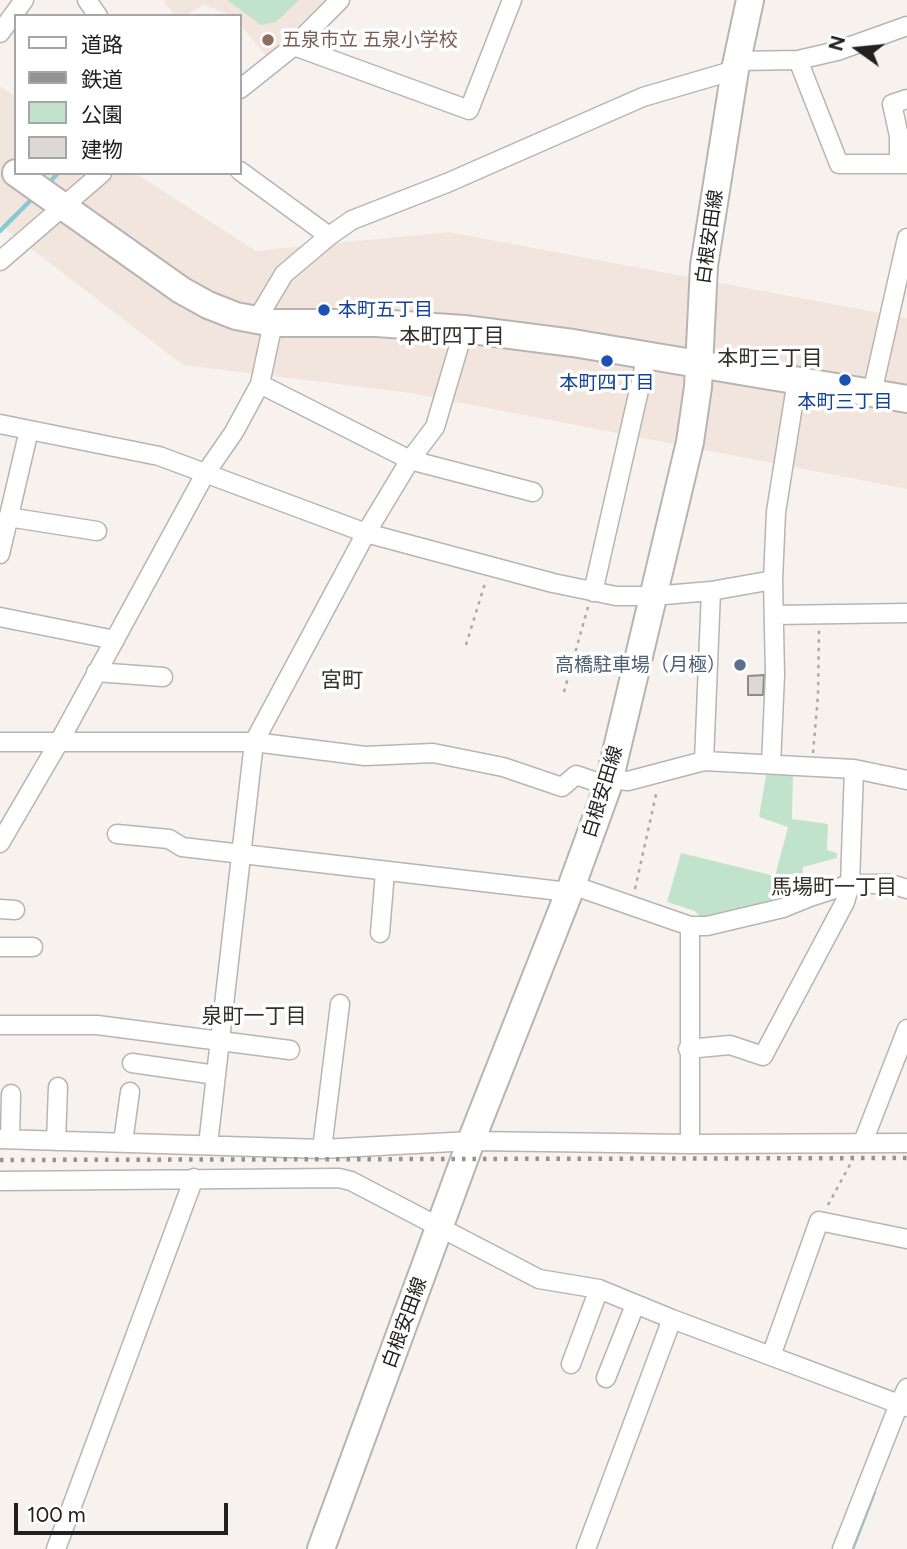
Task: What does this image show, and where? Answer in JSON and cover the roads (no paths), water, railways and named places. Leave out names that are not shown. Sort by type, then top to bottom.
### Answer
[{"type":"main road","name":"白根安田線","points":[[321,1549],[471,1141],[571,889],[609,783],[690,442],[699,364],[704,265],[736,66],[750,0]]},
{"type":"main road","points":[[19,175],[181,290],[236,316],[264,322],[402,323],[464,329],[647,355],[907,399]]},
{"type":"street","points":[[0,33],[24,0]]},
{"type":"street","points":[[242,87],[294,46],[340,0]]},
{"type":"street","points":[[294,46],[469,110],[512,0]]},
{"type":"street","points":[[0,843],[59,742],[205,474],[234,432],[260,384],[264,322],[269,296],[284,274],[352,220],[447,183],[643,97],[736,66],[798,60],[837,51],[907,26]]},
{"type":"street","points":[[798,60],[839,164],[903,164],[892,104],[907,99]]},
{"type":"street","points":[[242,172],[330,236]]},
{"type":"street","points":[[0,261],[100,175]]},
{"type":"street","points":[[872,393],[907,238]]},
{"type":"street","points":[[208,1145],[254,742],[366,533],[410,460],[435,427],[464,329]]},
{"type":"street","points":[[593,592],[647,355]]},
{"type":"street","points":[[771,764],[775,675],[773,580],[776,512],[797,380]]},
{"type":"street","points":[[260,384],[410,460],[533,492]]},
{"type":"street","points":[[0,424],[159,456],[366,533],[593,592],[616,596],[653,596],[711,591],[773,580]]},
{"type":"street","points":[[0,554],[29,430]]},
{"type":"street","points":[[8,517],[97,531]]},
{"type":"street","points":[[704,761],[711,591]]},
{"type":"street","points":[[774,615],[907,613]]},
{"type":"street","points":[[0,617],[115,640]]},
{"type":"street","points":[[96,672],[163,677]]},
{"type":"street","points":[[0,743],[254,742],[365,756],[433,753],[503,767],[562,787],[576,775],[609,783],[628,781],[704,761],[854,769],[907,780]]},
{"type":"street","points":[[688,1049],[730,1045],[763,1056],[845,902],[850,884],[854,769]]},
{"type":"street","points":[[117,834],[169,839],[182,847],[385,872],[571,889],[690,926],[707,926],[783,908],[850,884],[891,884],[907,889]]},
{"type":"street","points":[[380,933],[385,872]]},
{"type":"street","points":[[690,926],[690,1144]]},
{"type":"street","points":[[0,947],[33,947]]},
{"type":"street","points":[[322,1149],[341,1004]]},
{"type":"street","points":[[0,1025],[97,1025],[290,1050]]},
{"type":"street","points":[[863,1142],[907,1030]]},
{"type":"street","points":[[132,1063],[216,1075]]},
{"type":"street","points":[[56,1140],[58,1087]]},
{"type":"street","points":[[123,1142],[130,1092]]},
{"type":"street","points":[[11,1094],[5,1139],[322,1149],[471,1141],[907,1143]]},
{"type":"street","points":[[56,1549],[194,1178]]},
{"type":"street","points":[[0,1181],[339,1178],[351,1181],[539,1279],[599,1289],[903,1406]]},
{"type":"street","points":[[771,1356],[819,1221],[907,1240]]},
{"type":"street","points":[[571,1364],[599,1289]]},
{"type":"street","points":[[607,1378],[635,1305]]},
{"type":"street","points":[[586,1549],[672,1319]]},
{"type":"street","points":[[842,1549],[903,1406],[907,1388]]},
{"type":"waterway","points":[[47,185],[56,175]]},
{"type":"waterway","points":[[0,231],[35,196]]},
{"type":"waterway","points":[[852,1549],[874,1492]]},
{"type":"railway","points":[[0,1160],[907,1158]]},
{"type":"place","name":"五泉市立 五泉小学校","points":[[268,40]]},
{"type":"place","name":"本町五丁目","points":[[324,310]]},
{"type":"place","name":"本町四丁目","points":[[607,361]]},
{"type":"place","name":"本町三丁目","points":[[845,380]]},
{"type":"place","name":"高橋駐車場（月極）","points":[[740,665]]},
{"type":"district","name":"本町四丁目","points":[[452,337]]},
{"type":"district","name":"本町三丁目","points":[[770,359]]},
{"type":"district","name":"宮町","points":[[342,681]]},
{"type":"district","name":"馬場町一丁目","points":[[834,888]]},
{"type":"district","name":"泉町一丁目","points":[[254,1017]]}]
